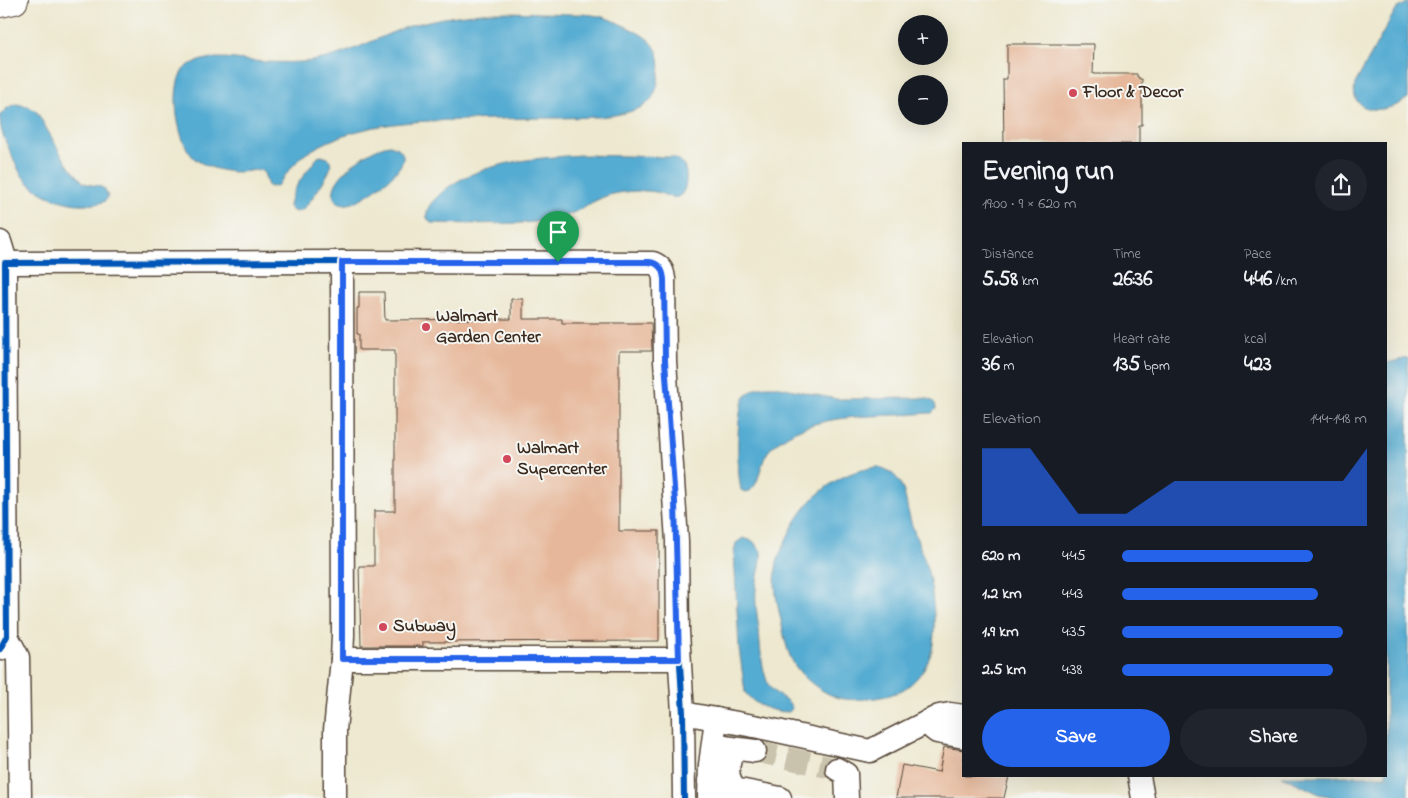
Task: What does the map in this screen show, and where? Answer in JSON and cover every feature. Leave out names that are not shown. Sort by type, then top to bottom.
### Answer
[{"type":"highway","points":[[0,3],[14,0]]},
{"type":"street","points":[[20,798],[18,657],[3,643],[2,253],[342,262],[634,262],[653,263],[660,266],[664,279],[665,361],[676,531],[679,659],[683,713],[684,798]]},
{"type":"street","points":[[335,798],[334,730],[342,659],[342,262]]},
{"type":"street","points":[[342,659],[679,659]]},
{"type":"street","points":[[683,713],[870,751],[944,714],[962,716]]},
{"type":"street","points":[[718,791],[728,779],[728,765],[737,749],[724,720]]},
{"type":"street","points":[[718,791],[710,765],[724,720]]},
{"type":"street","points":[[928,721],[937,732],[962,737]]},
{"type":"street","points":[[837,769],[846,774],[847,798]]},
{"type":"street","points":[[1131,798],[1137,777]]},
{"type":"street","points":[[1137,777],[1143,798]]},
{"type":"street","points":[[718,791],[780,798]]},
{"type":"water","points":[[1408,2],[1408,98],[1390,108],[1367,108],[1356,100],[1354,93],[1355,84],[1391,18],[1397,9]]},
{"type":"water","points":[[493,12],[592,15],[609,19],[635,31],[653,45],[659,57],[659,75],[652,98],[640,108],[610,116],[423,121],[365,129],[346,134],[305,154],[296,162],[277,186],[269,187],[264,173],[260,170],[233,172],[212,168],[198,161],[191,154],[180,132],[177,118],[176,91],[183,70],[192,64],[217,58],[276,62],[314,61],[340,54],[401,29],[424,22]]},
{"type":"water","points":[[16,104],[28,106],[37,112],[68,165],[84,183],[105,189],[108,197],[105,201],[88,205],[62,201],[39,191],[26,180],[16,165],[1,125],[0,115],[6,109]]},
{"type":"water","points":[[390,145],[400,151],[403,158],[393,175],[357,201],[345,204],[334,198],[334,188],[347,170],[368,154]]},
{"type":"water","points":[[581,155],[672,157],[681,161],[684,166],[685,188],[678,197],[670,197],[647,191],[610,195],[602,197],[567,216],[540,221],[466,224],[431,223],[427,218],[430,205],[450,186],[485,169],[524,160]]},
{"type":"water","points":[[321,156],[330,160],[331,166],[328,173],[308,204],[300,211],[293,211],[289,207],[296,187],[318,157]]},
{"type":"water","points":[[1408,358],[1408,798],[1338,798],[1319,794],[1284,777],[1387,777],[1387,363]]},
{"type":"water","points":[[776,386],[838,399],[922,398],[933,402],[936,409],[932,413],[846,418],[825,421],[806,427],[788,435],[772,447],[764,459],[754,487],[750,491],[745,492],[741,490],[738,441],[742,403],[746,396],[755,389]]},
{"type":"water","points":[[879,467],[895,476],[900,482],[926,566],[934,608],[932,651],[923,670],[913,682],[902,690],[875,698],[843,699],[831,695],[816,686],[803,675],[792,661],[776,597],[775,576],[781,550],[793,526],[811,501],[822,490],[849,474],[863,469]]},
{"type":"water","points":[[743,538],[753,541],[761,551],[756,599],[764,672],[768,685],[791,705],[792,709],[789,712],[764,707],[753,701],[745,692],[739,648],[734,552],[736,543]]},
{"type":"building","name":"Floor & Decor","points":[[1007,44],[1094,44],[1093,74],[1137,74],[1139,79],[1142,79],[1142,125],[1139,125],[1139,142],[1004,142],[1003,79],[1007,79]]},
{"type":"building","name":"Walmart Supercenter","points":[[359,292],[384,292],[385,320],[511,319],[511,299],[523,299],[523,319],[562,319],[562,323],[651,323],[652,351],[619,351],[619,531],[659,531],[659,641],[423,642],[423,646],[361,646],[359,566],[374,566],[374,511],[395,511],[395,350],[359,350],[357,308],[359,308]]},
{"type":"building","points":[[944,747],[962,750],[962,777],[1009,777],[1004,798],[896,798],[902,765],[939,772]]},
{"type":"tunnel","points":[[755,751],[837,769]]},
{"type":"cycle path","points":[[0,649],[7,636],[5,263],[653,263],[661,269],[664,279],[665,361],[677,541],[684,798]]},
{"type":"place","name":"Floor & Decor","points":[[1073,93]]},
{"type":"place","name":"Walmart Garden Center","points":[[426,327]]},
{"type":"place","name":"Walmart Supercenter","points":[[507,459]]},
{"type":"place","name":"Subway","points":[[383,627]]},
{"type":"route","points":[[342,262],[558,262],[649,262],[657,264],[662,270],[664,279],[665,361],[677,540],[679,659],[342,659],[342,262]]}]
